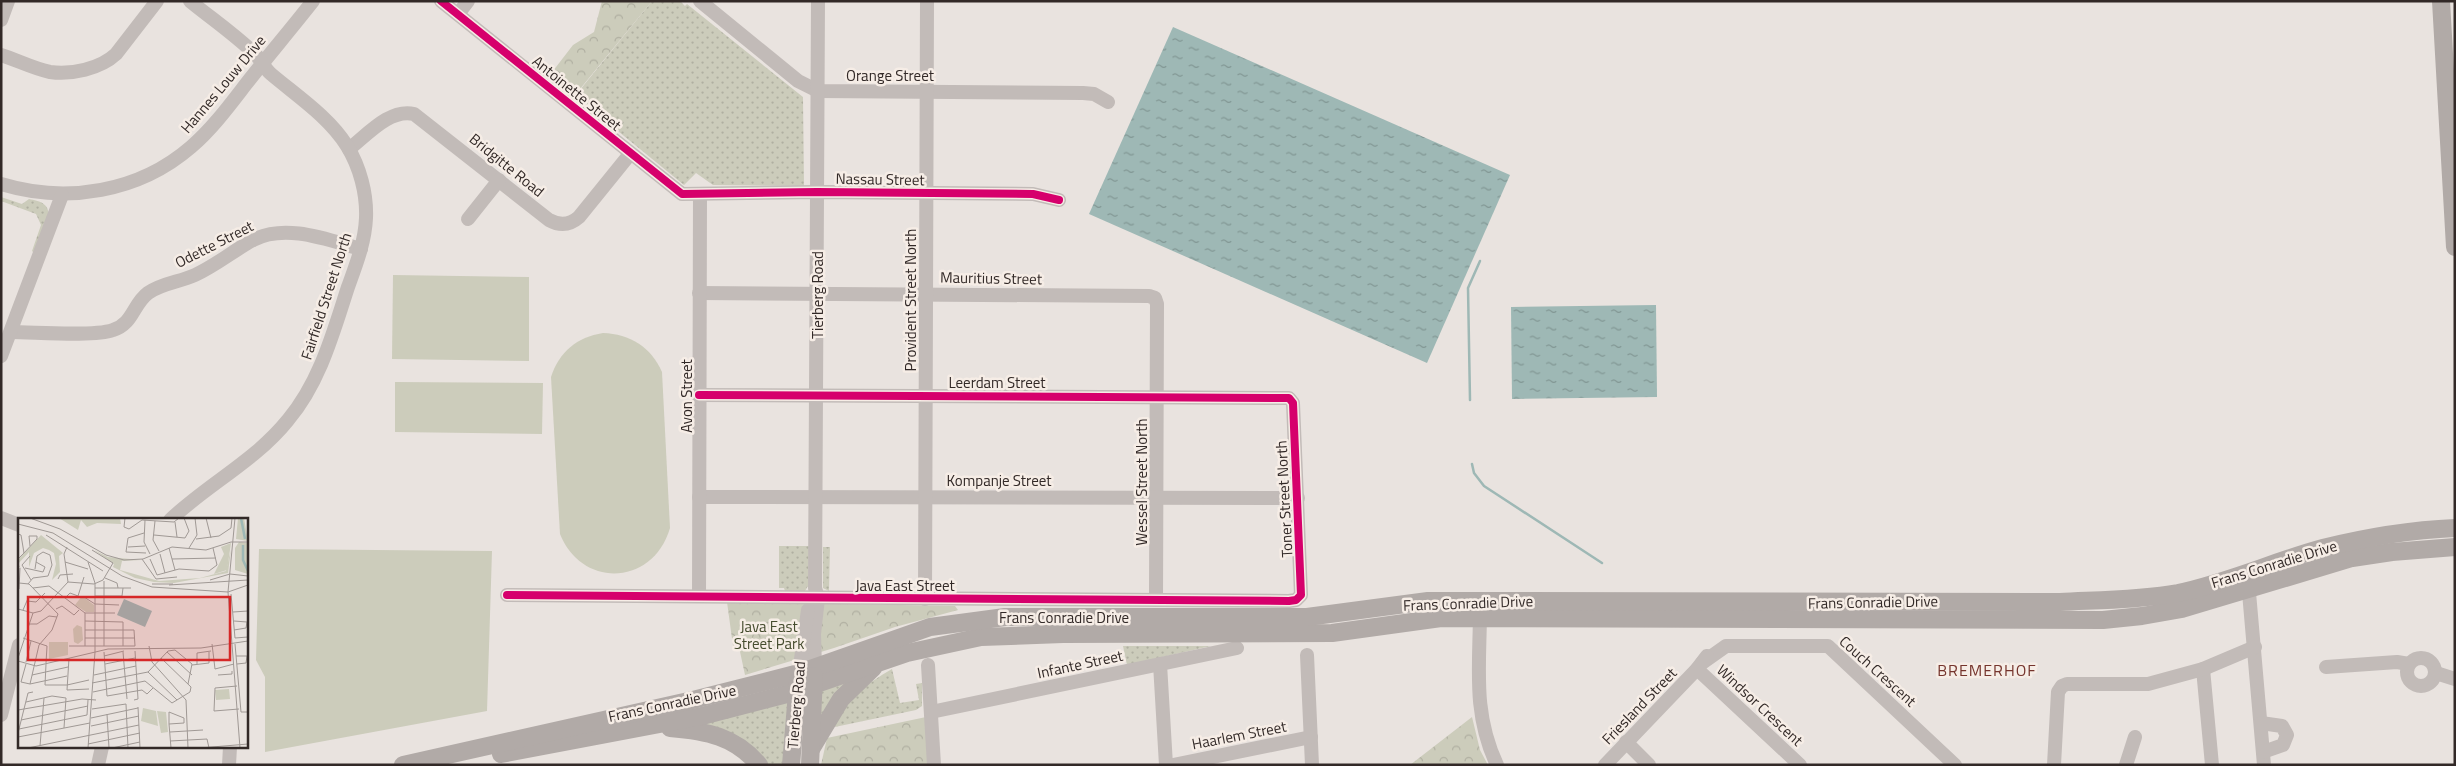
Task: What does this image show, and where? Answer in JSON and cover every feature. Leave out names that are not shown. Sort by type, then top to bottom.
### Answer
[{"type":"main road","points":[[2441,1],[2455,248]]},
{"type":"main road","name":"Frans Conradie Drive","points":[[452,765],[806,679],[880,663],[931,646],[999,636],[1316,634],[1421,620],[1480,618],[2103,620],[2175,610],[2248,581],[2322,548],[2398,532],[2455,528]]},
{"type":"main road","name":"Frans Conradie Drive","points":[[403,765],[498,755],[702,716],[806,679],[930,627],[988,618],[1048,616],[1307,617],[1428,602],[1480,601],[2060,602],[2122,599],[2179,593],[2248,581],[2352,558],[2392,552],[2455,547]]},
{"type":"main road","points":[[810,757],[841,699],[880,663]]},
{"type":"main road","name":"Tierberg Road","points":[[806,679],[810,757]]},
{"type":"main road","name":"Tierberg Road","points":[[791,765],[806,679]]},
{"type":"main road","points":[[649,727],[693,730],[722,736],[747,751],[759,765]]},
{"type":"street","points":[[1,20],[8,1]]},
{"type":"street","points":[[1,55],[49,72],[96,67],[110,60],[116,54],[158,1]]},
{"type":"street","name":"Fairfield Street North","points":[[172,518],[199,494],[256,453],[289,420],[324,358],[361,249],[365,228],[365,199],[360,176],[349,149],[332,126],[268,72],[257,56],[190,1]]},
{"type":"street","name":"Hannes Louw Drive","points":[[1,184],[62,195],[86,193],[126,184],[160,169],[175,160],[205,134],[314,1]]},
{"type":"street","name":"Antoinette Street","points":[[441,1],[677,192],[700,196]]},
{"type":"street","points":[[458,14],[468,1]]},
{"type":"street","name":"Orange Street","points":[[700,1],[798,81],[818,91],[1089,94],[1108,102]]},
{"type":"street","name":"Tierberg Road","points":[[806,679],[814,634],[817,496],[818,1]]},
{"type":"street","name":"Provident Street North","points":[[925,599],[927,1]]},
{"type":"street","name":"Bridgitte Road","points":[[349,149],[389,118],[399,113],[409,113],[423,119],[549,220],[558,224],[568,224],[579,217],[630,154]]},
{"type":"street","points":[[468,220],[499,180]]},
{"type":"street","name":"Nassau Street","points":[[700,196],[716,193],[818,192],[1033,194],[1059,200]]},
{"type":"street","points":[[1,356],[62,195]]},
{"type":"street","name":"Avon Street","points":[[699,596],[700,196]]},
{"type":"street","name":"Odette Street","points":[[11,332],[96,332],[115,330],[127,323],[139,302],[150,291],[194,276],[253,240],[266,236],[308,234],[361,249]]},
{"type":"street","name":"Mauritius Street","points":[[699,293],[1149,296],[1154,298],[1157,304]]},
{"type":"street","name":"Wessel Street North","points":[[1156,600],[1157,304]]},
{"type":"street","name":"Leerdam Street","points":[[699,395],[1287,398],[1293,401]]},
{"type":"street","name":"Toner Street North","points":[[1293,401],[1301,595]]},
{"type":"street","name":"Kompanje Street","points":[[699,497],[1298,498]]},
{"type":"street","points":[[1,518],[18,525]]},
{"type":"street","points":[[2248,581],[2264,758],[2283,745],[2287,735],[2282,726],[2261,723]]},
{"type":"street","name":"Java East Street","points":[[507,595],[814,595],[925,599],[1290,601],[1296,600],[1301,595]]},
{"type":"street","points":[[1480,601],[1479,695],[1481,719],[1486,738],[1497,765]]},
{"type":"street","name":"Couch Crescent","points":[[1699,666],[1723,646],[1762,644],[1823,645],[1831,648],[1955,765]]},
{"type":"street","points":[[2054,765],[2058,692],[2062,686],[2067,684],[2148,684],[2203,669],[2255,647]]},
{"type":"street","name":"Infante Street","points":[[931,712],[1237,648]]},
{"type":"street","points":[[1,714],[18,649]]},
{"type":"street","points":[[1306,654],[1312,765]]},
{"type":"street","points":[[2326,667],[2397,662],[2409,664],[2418,658],[2426,659],[2433,664],[2436,672],[2430,684],[2417,686],[2408,676],[2409,664]]},
{"type":"street","points":[[1160,664],[1166,765]]},
{"type":"street","points":[[928,665],[934,765]]},
{"type":"street","name":"Friesland Street","points":[[1605,765],[1699,666]]},
{"type":"street","name":"Windsor Crescent","points":[[1699,666],[1800,765]]},
{"type":"street","points":[[2203,669],[2212,765]]},
{"type":"street","points":[[2436,672],[2455,678]]},
{"type":"street","name":"Haarlem Street","points":[[1173,765],[1311,737]]},
{"type":"street","points":[[2126,765],[2135,737]]},
{"type":"street","points":[[1626,742],[1649,765]]},
{"type":"street","points":[[98,765],[102,748]]},
{"type":"street","points":[[229,765],[230,748]]},
{"type":"green space","points":[[602,1],[652,1],[571,100],[546,80],[573,45],[594,32]]},
{"type":"green space","points":[[652,1],[680,1],[685,6],[687,4],[803,97],[804,186],[713,185],[696,173],[684,185],[575,96]]},
{"type":"green space","points":[[1,197],[22,204],[29,199],[43,203],[47,208],[49,215],[35,253],[32,251],[41,225],[36,214],[1,201]]},
{"type":"green space","points":[[393,275],[529,277],[529,361],[392,359]]},
{"type":"green space","points":[[603,333],[631,339],[646,349],[662,372],[670,528],[661,547],[649,561],[634,570],[617,573],[600,572],[584,564],[570,552],[560,534],[551,377],[559,360],[570,347],[585,338]]},
{"type":"green space","points":[[395,382],[543,383],[542,434],[395,432]]},
{"type":"green space","points":[[779,546],[809,546],[808,586],[805,591],[785,591],[784,588],[779,588]]},
{"type":"green space","points":[[823,547],[830,547],[829,591],[823,588]]},
{"type":"green space","points":[[259,549],[492,551],[487,711],[265,752],[265,677],[256,660]]},
{"type":"green space","name":"Java East Street Park","points":[[727,602],[955,606],[958,610],[895,627],[745,675],[739,647],[733,646]]},
{"type":"green space","points":[[1123,646],[1211,646],[1127,665]]},
{"type":"green space","points":[[892,669],[900,703],[919,700],[916,684],[922,683],[922,706],[916,710],[830,728],[856,694]]},
{"type":"green space","points":[[846,683],[819,727],[821,691]]},
{"type":"green space","points":[[789,701],[784,765],[765,765],[694,724]]},
{"type":"green space","points":[[926,717],[928,765],[821,765],[827,738]]},
{"type":"green space","points":[[1472,717],[1480,750],[1488,765],[1410,765]]},
{"type":"water","points":[[1173,27],[1510,175],[1427,363],[1089,214]]},
{"type":"water","points":[[1656,305],[1657,397],[1512,399],[1511,307]]},
{"type":"waterway","points":[[1470,400],[1468,288],[1480,261]]},
{"type":"waterway","points":[[1472,464],[1474,473],[1484,486],[1602,563]]},
{"type":"cycle path","points":[[441,1],[682,194],[817,192],[1033,194],[1059,200]]},
{"type":"cycle path","points":[[507,595],[1289,601],[1296,600],[1301,595],[1293,403],[1289,398],[699,395]]},
{"type":"district","name":"BREMERHOF","points":[[1987,670]]}]
